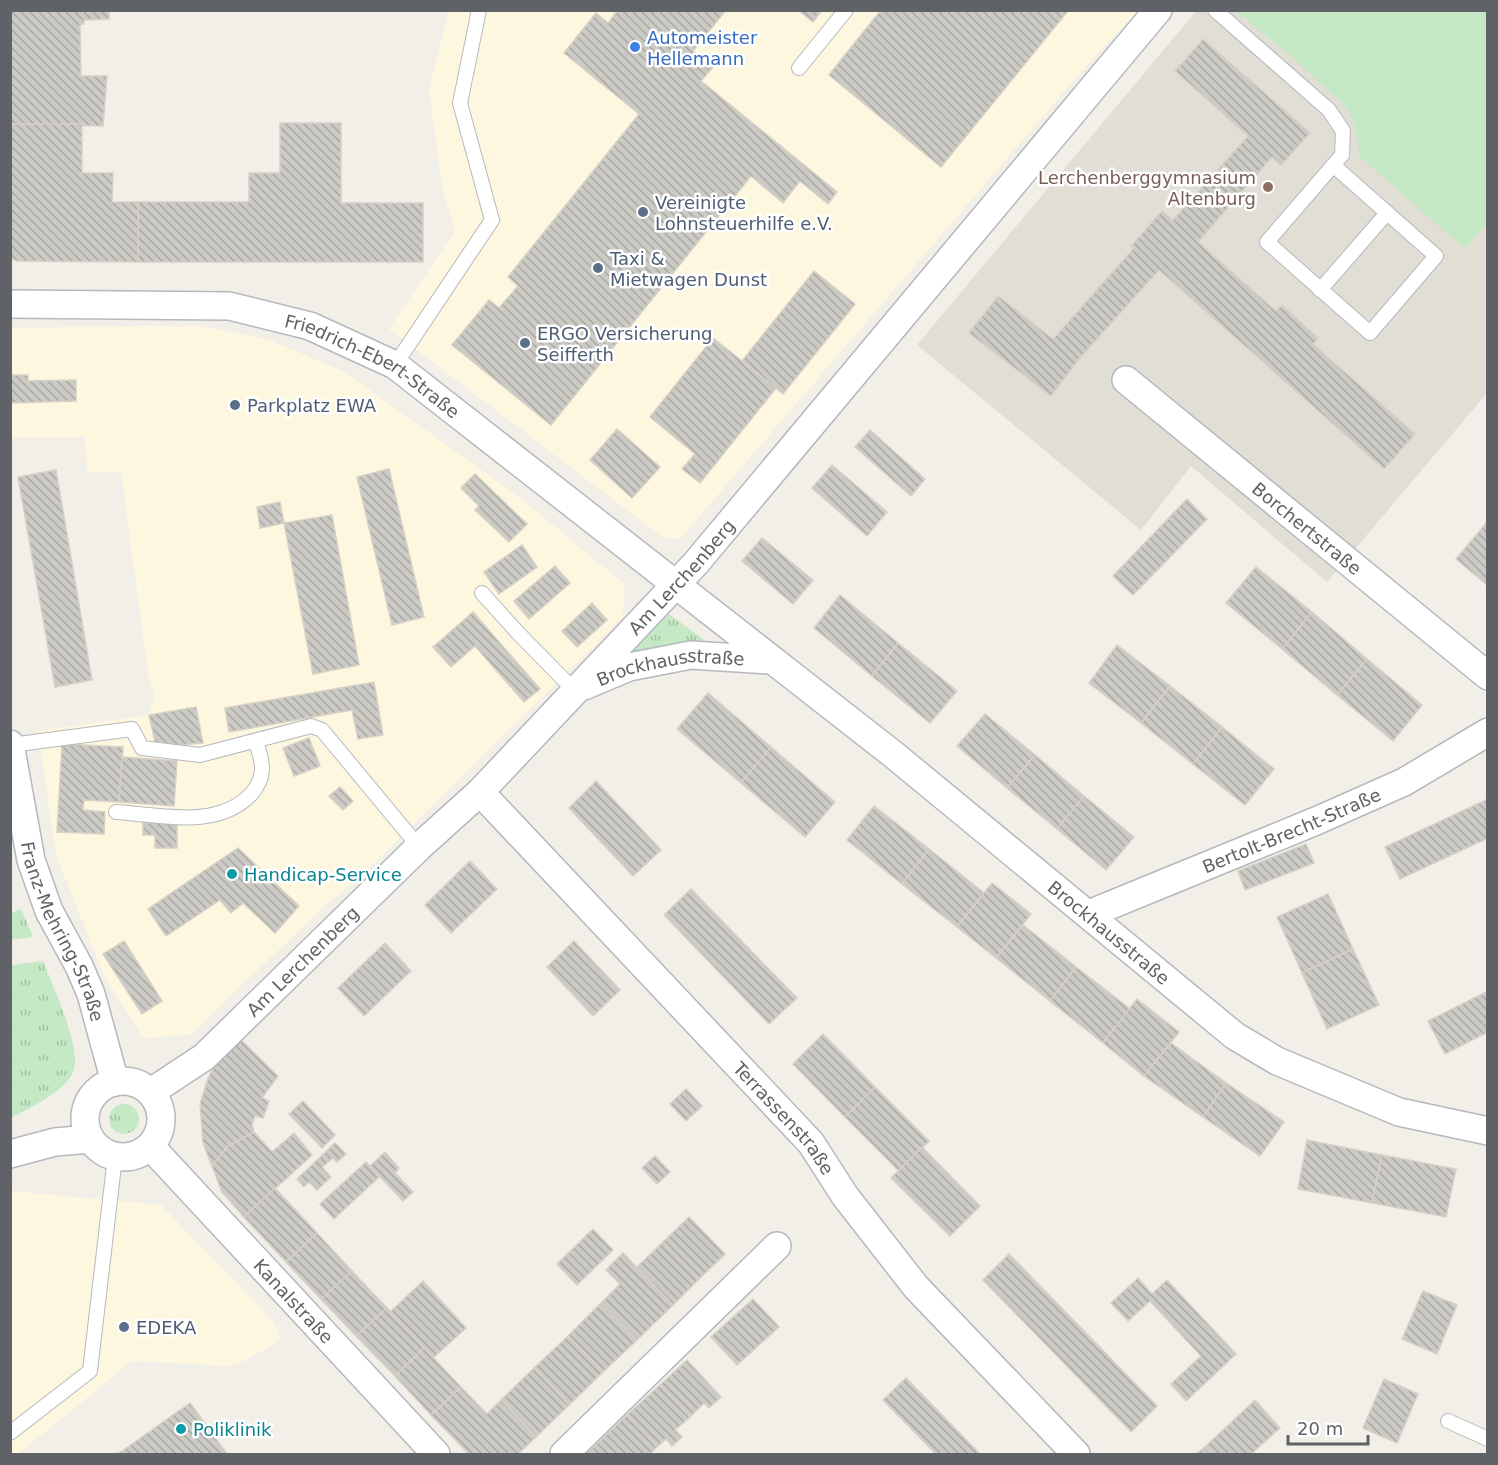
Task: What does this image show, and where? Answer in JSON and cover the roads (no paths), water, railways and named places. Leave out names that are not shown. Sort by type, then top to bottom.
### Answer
[{"type":"street","name":"Am Lerchenberg","points":[[150,1092],[204,1057],[419,848],[480,792],[675,585],[1158,10]]},
{"type":"street","name":"Friedrich-Ebert-Straße","points":[[10,304],[229,306],[310,326],[395,365],[675,585]]},
{"type":"street","name":"Borchertstraße","points":[[1126,380],[1488,676]]},
{"type":"street","name":"Brockhausstraße","points":[[675,585],[894,755],[1235,1036],[1277,1061],[1399,1112],[1488,1131]]},
{"type":"street","name":"Brockhausstraße","points":[[574,690],[629,667],[691,655],[770,660]]},
{"type":"street","name":"Bertolt-Brecht-Straße","points":[[1089,914],[1307,825],[1394,786],[1488,732]]},
{"type":"street","name":"Franz-Mehring-Straße","points":[[11,753],[32,860],[49,911],[79,966],[91,994],[114,1082]]},
{"type":"street","name":"Terrassenstraße","points":[[480,792],[811,1143],[845,1196],[916,1287],[1076,1455]]},
{"type":"street","points":[[114,1082],[134,1083],[150,1092],[158,1101],[161,1113],[161,1125],[151,1147],[134,1156],[115,1157],[96,1147],[85,1127],[88,1104],[94,1094],[103,1086],[114,1082]]},
{"type":"street","points":[[10,1154],[55,1142],[90,1139]]},
{"type":"street","name":"Kanalstraße","points":[[151,1147],[436,1455]]},
{"type":"street","points":[[564,1455],[777,1246]]},
{"type":"lane","points":[[395,365],[492,220],[460,103],[479,10]]},
{"type":"lane","points":[[799,68],[846,10]]},
{"type":"lane","points":[[1215,10],[1329,111],[1343,131],[1342,155],[1333,165],[1267,242],[1370,333],[1436,256],[1333,165]]},
{"type":"lane","points":[[1320,290],[1387,213]]},
{"type":"lane","points":[[482,593],[574,690]]},
{"type":"lane","points":[[11,753],[132,729],[142,748],[200,755],[312,726],[322,730],[419,848]]},
{"type":"lane","points":[[116,812],[198,818],[222,812],[244,802],[259,785],[262,768],[256,741]]},
{"type":"lane","points":[[10,1432],[90,1371],[115,1157]]},
{"type":"lane","points":[[1448,1421],[1488,1439]]},
{"type":"place","name":"Automeister Hellemann","points":[[635,47]]},
{"type":"place","name":"Lerchenberggymnasium Altenburg","points":[[1268,187]]},
{"type":"place","name":"Vereinigte Lohnsteuerhilfe e.V.","points":[[643,212]]},
{"type":"place","name":"Taxi & Mietwagen Dunst","points":[[598,268]]},
{"type":"place","name":"ERGO Versicherung Seifferth","points":[[525,343]]},
{"type":"place","name":"Parkplatz EWA","points":[[235,405]]},
{"type":"place","name":"Handicap-Service","points":[[232,874]]},
{"type":"place","name":"EDEKA","points":[[124,1327]]},
{"type":"place","name":"Poliklinik","points":[[181,1429]]}]
